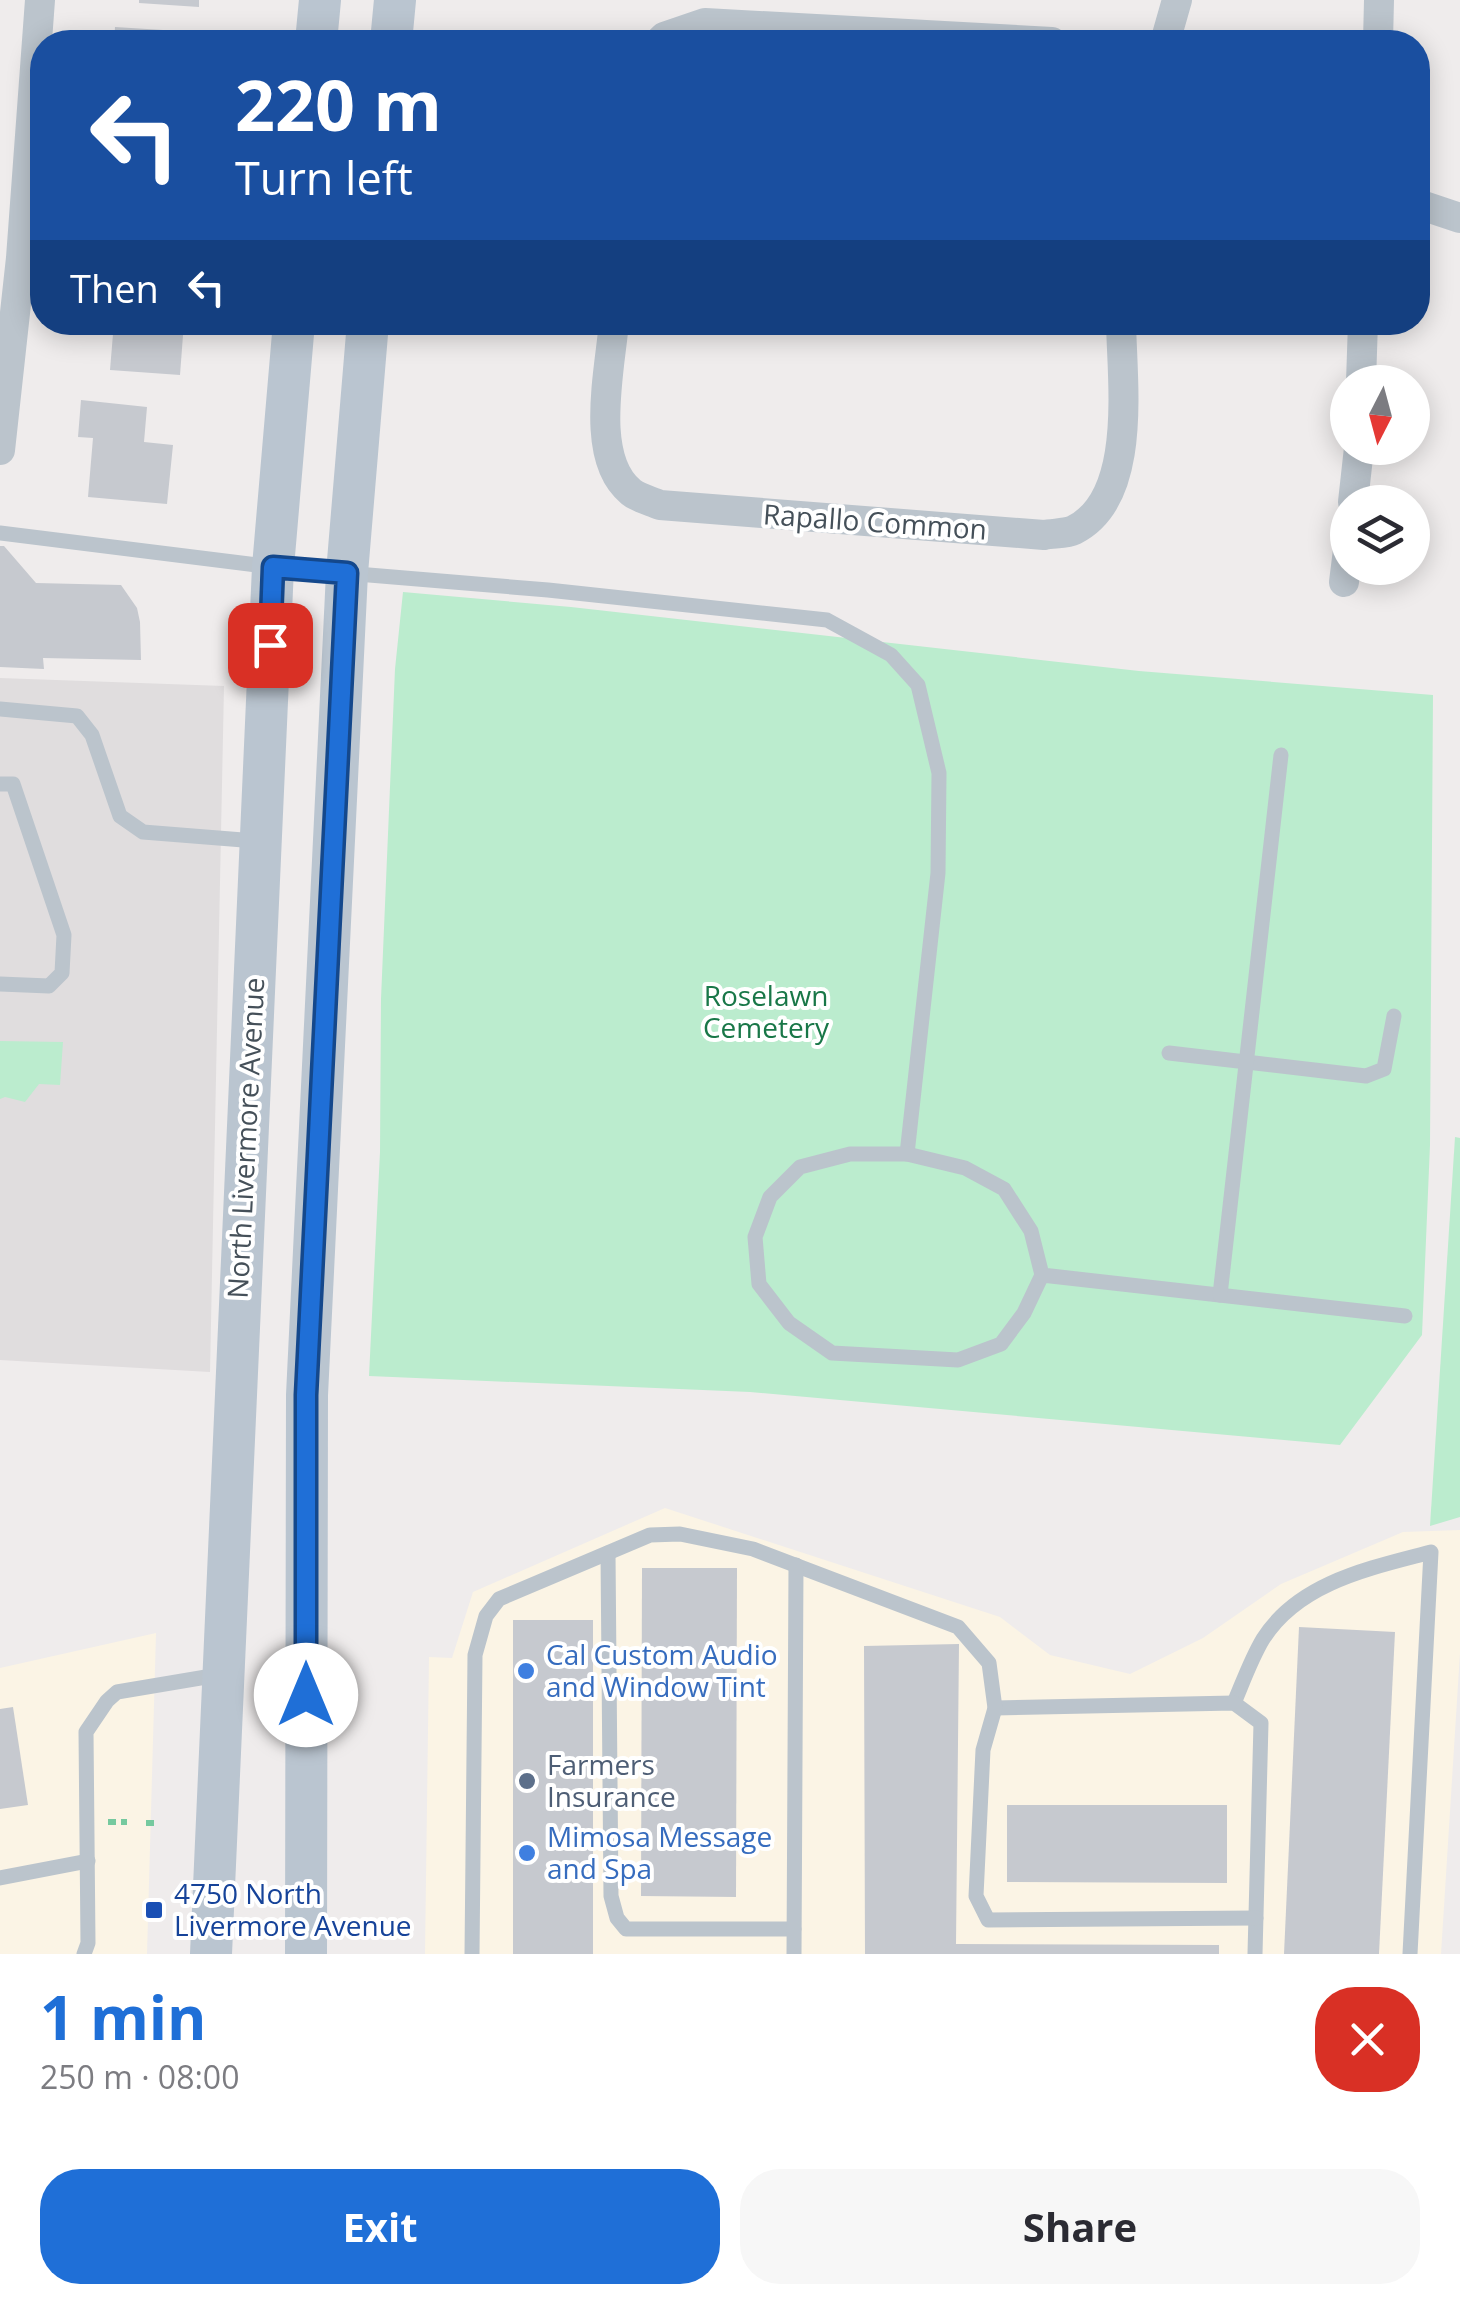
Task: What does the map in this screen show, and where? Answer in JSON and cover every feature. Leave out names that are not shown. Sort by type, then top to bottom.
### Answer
[{"type":"main road","points":[[317,30],[320,0]]},
{"type":"main road","points":[[392,30],[395,0]]},
{"type":"main road","name":"North Livermore Avenue","points":[[210,1954],[273,567],[293,335]]},
{"type":"main road","points":[[306,1954],[306,1395],[347,573],[367,335]]},
{"type":"street","points":[[36,30],[40,0]]},
{"type":"street","points":[[1168,30],[1176,0]]},
{"type":"street","points":[[1378,30],[1379,0]]},
{"type":"street","points":[[684,30],[705,23],[833,30]]},
{"type":"street","points":[[0,450],[10,257],[30,86]]},
{"type":"street","points":[[1430,208],[1460,218]]},
{"type":"street","name":"Rapallo Common","points":[[613,335],[605,433],[612,469],[632,492],[660,505],[1044,535],[1072,531],[1097,514],[1116,476],[1122,424],[1121,335]]},
{"type":"street","points":[[1362,365],[1363,335]]},
{"type":"lane","points":[[0,532],[273,567],[548,590],[827,620],[891,655],[918,684],[939,773],[938,873],[908,1154]]},
{"type":"lane","points":[[0,708],[77,716],[92,735],[120,816],[144,832],[260,841]]},
{"type":"lane","points":[[1220,1295],[1281,756]]},
{"type":"lane","points":[[0,784],[14,784],[64,935],[62,973],[49,986],[0,984]]},
{"type":"lane","points":[[1169,1053],[1366,1076],[1384,1070],[1394,1016]]},
{"type":"lane","points":[[850,1154],[908,1154],[965,1168],[1004,1189],[1031,1231],[1042,1275],[1024,1313],[1001,1344],[958,1360],[832,1353],[789,1323],[759,1284],[755,1237],[770,1197],[800,1166],[850,1154]]},
{"type":"lane","points":[[1042,1275],[1405,1316]]},
{"type":"lane","points":[[472,1954],[475,1655],[486,1616],[499,1600],[650,1535],[680,1534],[753,1549],[796,1565],[958,1627],[990,1663],[995,1708],[982,1750],[976,1896],[988,1920],[1256,1918]]},
{"type":"lane","points":[[1234,1703],[1264,1638],[1300,1601],[1346,1575],[1431,1552],[1410,1954]]},
{"type":"lane","points":[[608,1553],[611,1896],[617,1918],[626,1929],[794,1929]]},
{"type":"lane","points":[[794,1954],[796,1565]]},
{"type":"lane","points":[[84,1954],[88,1943],[86,1732],[117,1692],[222,1674]]},
{"type":"lane","points":[[995,1708],[1234,1703],[1260,1723],[1254,1954]]},
{"type":"lane","points":[[0,1878],[88,1861]]},
{"type":"path","points":[[146,1823],[156,1823]]},
{"type":"shaded area","points":[[0,678],[224,686],[210,1372],[0,1360]]},
{"type":"shaded area","points":[[665,1508],[1000,1617],[1050,1655],[1130,1674],[1203,1638],[1281,1584],[1403,1532],[1460,1530],[1460,1653],[1441,1954],[425,1954],[429,1657],[452,1658],[473,1592]]},
{"type":"shaded area","points":[[156,1633],[147,1954],[0,1954],[0,1668]]},
{"type":"green space","name":"Roselawn Cemetery","points":[[403,592],[571,607],[1139,671],[1433,695],[1430,1145],[1422,1335],[1340,1445],[750,1392],[369,1376],[395,669]]},
{"type":"green space","points":[[0,1041],[63,1042],[60,1085],[39,1084],[25,1102],[0,1099]]},
{"type":"green space","points":[[1455,1137],[1460,1138],[1460,1517],[1430,1526]]},
{"type":"building","points":[[199,0],[199,7],[139,3]]},
{"type":"building","points":[[115,27],[163,30],[115,30]]},
{"type":"building","points":[[113,335],[183,335],[180,375],[110,370]]},
{"type":"building","points":[[81,400],[147,407],[144,442],[173,445],[167,504],[88,497],[93,438],[78,437]]},
{"type":"building","points":[[0,546],[36,583],[121,585],[137,608],[141,660],[43,658],[44,669],[0,667]]},
{"type":"building","points":[[642,1568],[737,1568],[736,1897],[641,1896]]},
{"type":"building","points":[[513,1620],[593,1620],[593,1954],[513,1954]]},
{"type":"building","points":[[1299,1627],[1395,1632],[1379,1954],[1284,1954]]},
{"type":"building","points":[[959,1644],[956,1944],[1219,1945],[1219,1954],[865,1954],[864,1646]]},
{"type":"building","points":[[13,1707],[28,1805],[0,1809],[0,1709]]},
{"type":"building","points":[[1007,1805],[1227,1805],[1227,1883],[1007,1882]]},
{"type":"place","name":"Cal Custom Audio and Window Tint","points":[[526,1671]]},
{"type":"place","name":"Farmers Insurance","points":[[527,1781]]},
{"type":"place","name":"Mimosa Message and Spa","points":[[527,1853]]},
{"type":"place","name":"4750 North Livermore Avenue","points":[[154,1910]]},
{"type":"route","points":[[270,645],[273,567],[347,573],[306,1395],[306,1695]]}]
